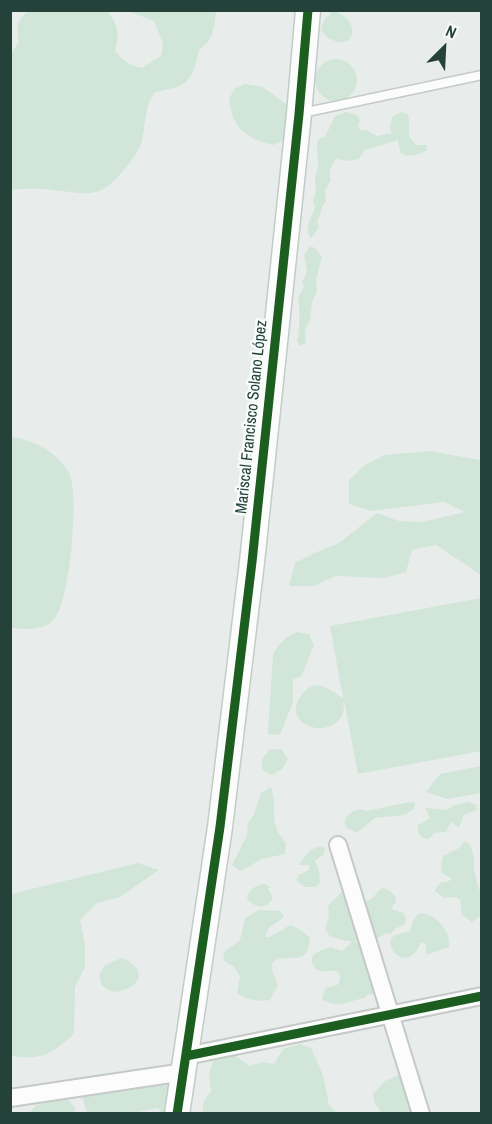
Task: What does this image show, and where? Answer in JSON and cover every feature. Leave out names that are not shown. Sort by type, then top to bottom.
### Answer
[{"type":"street","name":"Mariscal Francisco Solano López","points":[[177,1113],[220,827],[252,562],[308,10]]},
{"type":"street","points":[[338,845],[421,1113]]},
{"type":"street","points":[[10,1098],[185,1064],[390,1014],[482,996]]},
{"type":"lane","points":[[299,114],[482,75]]},
{"type":"green space","points":[[28,11],[108,11],[117,30],[115,51],[127,62],[142,68],[161,56],[163,44],[154,21],[128,11],[216,11],[212,33],[208,42],[199,50],[191,76],[182,85],[155,92],[151,97],[141,144],[128,165],[114,181],[99,191],[83,193],[42,189],[11,190],[11,54],[19,42],[20,21]]},
{"type":"green space","points":[[331,11],[348,19],[352,32],[351,38],[340,42],[325,35],[321,29],[325,18],[330,15]]},
{"type":"green space","points":[[336,59],[344,60],[351,65],[356,72],[356,88],[351,95],[344,100],[336,101],[328,100],[321,95],[316,88],[315,80],[316,72],[321,65],[328,60]]},
{"type":"green space","points":[[245,84],[263,87],[289,106],[289,138],[273,145],[248,135],[237,124],[229,99],[234,89]]},
{"type":"green space","points":[[346,112],[357,115],[360,120],[358,126],[361,130],[367,130],[377,136],[392,133],[390,129],[392,117],[401,112],[407,114],[409,137],[416,145],[427,145],[427,150],[417,155],[406,155],[400,152],[398,140],[365,150],[359,159],[348,161],[336,159],[330,169],[331,180],[325,190],[326,201],[317,221],[319,227],[311,239],[308,226],[315,207],[313,201],[318,167],[317,143],[320,138],[325,137],[335,116]]},
{"type":"green space","points":[[310,246],[315,248],[322,257],[316,280],[317,292],[312,302],[310,320],[305,331],[306,343],[300,346],[297,341],[298,297],[304,287],[302,282],[307,272],[304,255]]},
{"type":"green space","points":[[11,436],[37,444],[53,454],[70,475],[73,487],[73,526],[65,593],[54,619],[34,629],[11,628]]},
{"type":"green space","points":[[429,451],[481,460],[481,575],[436,545],[412,550],[406,572],[384,578],[336,576],[313,586],[289,586],[295,563],[339,543],[377,513],[399,521],[422,522],[465,512],[444,502],[371,511],[349,504],[349,480],[365,465],[385,455]]},
{"type":"green space","points":[[481,598],[481,751],[358,774],[344,700],[340,720],[332,726],[311,727],[302,722],[297,715],[297,705],[303,693],[313,686],[323,686],[343,698],[330,626]]},
{"type":"green space","points":[[297,632],[309,634],[314,645],[301,677],[293,679],[293,702],[280,735],[268,734],[273,655],[283,641]]},
{"type":"green space","points":[[281,749],[288,759],[282,769],[272,775],[262,770],[262,759],[269,750]]},
{"type":"green space","points":[[481,766],[481,793],[447,799],[426,792],[440,774]]},
{"type":"green space","points":[[271,787],[276,828],[286,843],[285,854],[262,859],[241,871],[232,865],[247,835],[248,823],[254,814],[261,793]]},
{"type":"green space","points":[[409,802],[415,803],[414,809],[404,815],[375,818],[357,833],[347,828],[344,822],[350,813],[356,810],[367,811]]},
{"type":"green space","points":[[468,802],[476,805],[477,810],[464,815],[459,828],[451,822],[446,832],[434,833],[429,839],[420,835],[418,825],[430,818],[425,808],[447,810],[454,805]]},
{"type":"green space","points":[[465,841],[470,845],[474,857],[474,869],[481,892],[481,915],[472,922],[462,915],[460,900],[455,897],[444,898],[435,891],[442,882],[452,879],[442,873],[443,856],[459,848]]},
{"type":"green space","points":[[319,846],[325,848],[324,854],[315,861],[319,870],[320,883],[316,887],[304,887],[296,880],[299,875],[309,870],[309,865],[298,865],[309,851]]},
{"type":"green space","points":[[138,863],[159,870],[120,897],[97,903],[80,920],[85,944],[85,967],[75,987],[74,1034],[59,1047],[46,1054],[31,1057],[11,1056],[11,894]]},
{"type":"green space","points":[[265,884],[271,887],[268,888],[273,898],[271,902],[262,906],[249,902],[247,897],[252,889]]},
{"type":"green space","points":[[347,886],[359,901],[370,900],[382,888],[391,891],[396,901],[392,909],[403,913],[406,918],[405,924],[391,934],[386,933],[376,939],[354,941],[365,946],[381,995],[369,994],[365,998],[333,1004],[322,999],[325,988],[337,985],[340,975],[336,971],[317,969],[313,966],[312,958],[320,951],[331,947],[342,951],[352,942],[330,937],[325,928],[329,917],[328,906]]},
{"type":"green space","points":[[276,909],[284,917],[269,928],[265,937],[270,937],[290,925],[301,930],[310,938],[309,948],[301,957],[278,959],[273,962],[271,968],[278,985],[270,1000],[249,999],[237,993],[240,976],[234,967],[224,961],[224,953],[240,940],[245,918],[259,910],[276,911]]},
{"type":"green space","points":[[421,913],[427,914],[442,925],[448,935],[449,947],[426,955],[426,944],[421,942],[416,952],[410,957],[399,956],[391,947],[392,938],[410,931],[413,920]]},
{"type":"green space","points":[[121,958],[134,966],[139,976],[134,985],[129,988],[112,992],[102,986],[99,975],[105,965]]},
{"type":"green space","points":[[300,1044],[311,1048],[323,1075],[329,1105],[337,1113],[202,1114],[204,1100],[211,1091],[209,1074],[214,1058],[231,1053],[250,1066],[262,1062],[274,1064],[283,1049]]},
{"type":"green space","points":[[406,1072],[428,1113],[382,1113],[375,1104],[373,1094],[385,1081]]},
{"type":"green space","points":[[172,1076],[177,1113],[162,1113],[158,1108],[133,1113],[87,1113],[82,1096]]},
{"type":"green space","points":[[57,1099],[68,1099],[76,1109],[72,1113],[29,1114],[35,1106]]},
{"type":"cycle path","points":[[177,1114],[220,827],[252,562],[308,10]]},
{"type":"cycle path","points":[[186,1056],[482,996]]}]
